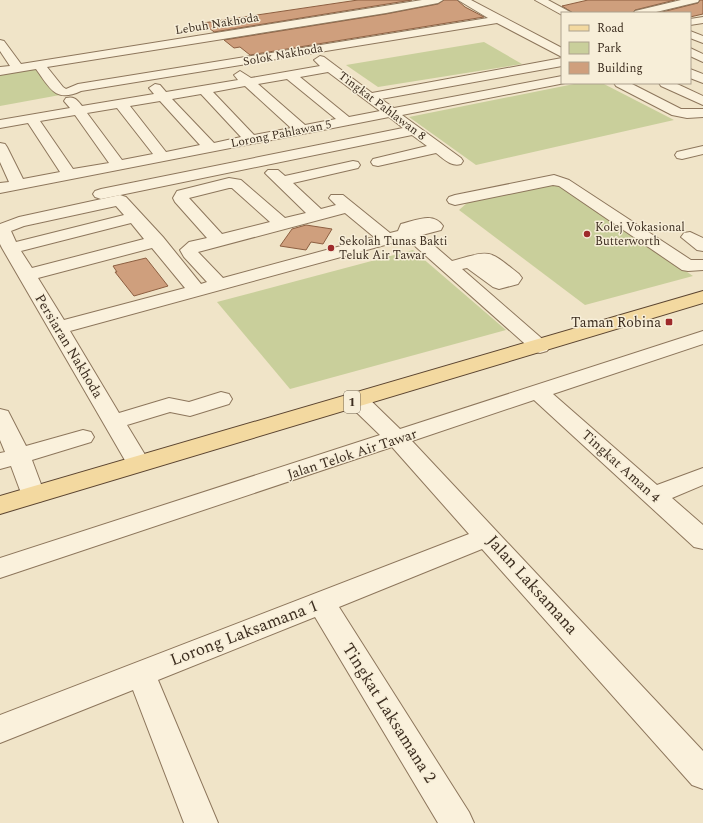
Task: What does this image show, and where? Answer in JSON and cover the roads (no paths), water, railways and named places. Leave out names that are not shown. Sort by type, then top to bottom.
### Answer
[{"type":"main road","name":"1","points":[[0,505],[703,297]]},
{"type":"street","name":"Lebuh Nakhoda","points":[[0,71],[39,65],[113,50],[386,10],[438,0]]},
{"type":"street","points":[[463,0],[561,52]]},
{"type":"street","points":[[544,2],[566,0]]},
{"type":"street","points":[[644,12],[694,0],[703,3]]},
{"type":"street","points":[[544,2],[565,12]]},
{"type":"street","name":"Solok Nakhoda","points":[[67,93],[78,88],[500,20]]},
{"type":"street","points":[[691,34],[703,40]]},
{"type":"street","points":[[0,43],[18,68]]},
{"type":"street","points":[[549,46],[561,44]]},
{"type":"street","points":[[232,50],[251,61]]},
{"type":"street","name":"Tingkat Pahlawan 8","points":[[307,51],[456,161]]},
{"type":"street","points":[[691,52],[703,58]]},
{"type":"street","points":[[369,97],[561,62]]},
{"type":"street","points":[[138,64],[147,78],[210,148]]},
{"type":"street","points":[[228,64],[302,130]]},
{"type":"street","points":[[691,66],[703,64]]},
{"type":"street","points":[[39,65],[58,90],[67,93],[78,111],[118,165]]},
{"type":"street","points":[[0,124],[331,68]]},
{"type":"street","points":[[691,73],[703,79]]},
{"type":"street","points":[[48,77],[64,75]]},
{"type":"street","points":[[290,75],[346,121]]},
{"type":"street","points":[[475,78],[499,92]]},
{"type":"street","name":"Lorong Pahlawan 5","points":[[0,188],[561,80]]},
{"type":"street","points":[[622,84],[677,112],[687,114],[703,113]]},
{"type":"street","points":[[667,84],[703,101]]},
{"type":"street","points":[[204,90],[251,140]]},
{"type":"street","points":[[121,104],[163,156]]},
{"type":"street","points":[[32,119],[69,174]]},
{"type":"street","points":[[1,222],[104,193],[414,130]]},
{"type":"street","points":[[288,133],[308,152]]},
{"type":"street","points":[[0,147],[18,184]]},
{"type":"street","points":[[378,162],[439,148]]},
{"type":"street","points":[[682,155],[703,150]]},
{"type":"street","points":[[189,151],[206,172]]},
{"type":"street","points":[[318,215],[276,176],[353,164]]},
{"type":"street","points":[[86,171],[104,193]]},
{"type":"street","points":[[455,200],[554,180],[564,183],[688,266],[703,265]]},
{"type":"street","points":[[218,240],[183,202],[181,198],[183,194],[229,183],[236,183],[282,224]]},
{"type":"street","points":[[334,195],[387,239]]},
{"type":"street","points":[[1,222],[19,222],[114,200],[120,200],[197,290]]},
{"type":"street","points":[[220,284],[190,253],[189,250],[218,240],[348,207]]},
{"type":"street","points":[[11,248],[136,217]]},
{"type":"street","name":"Persiaran Nakhoda","points":[[1,222],[4,234],[11,248],[138,463]]},
{"type":"street","points":[[58,328],[410,233],[540,346]]},
{"type":"street","points":[[27,275],[157,242]]},
{"type":"street","points":[[450,267],[470,262]]},
{"type":"street","name":"Jalan Telok Air Tawar","points":[[0,568],[702,339]]},
{"type":"street","name":"Tingkat Aman 4","points":[[538,392],[703,540]]},
{"type":"street","points":[[114,422],[169,405],[190,409],[221,399]]},
{"type":"street","name":"Jalan Laksamana","points":[[357,400],[398,439],[703,774]]},
{"type":"street","points":[[0,416],[10,459],[34,495]]},
{"type":"street","points":[[10,459],[83,437]]},
{"type":"street","points":[[654,496],[703,476]]},
{"type":"street","name":"Lorong Laksamana 1","points":[[0,729],[488,537]]},
{"type":"street","name":"Tingkat Laksamana 2","points":[[321,602],[457,823]]},
{"type":"street","points":[[142,673],[201,823]]},
{"type":"place","name":"Kolej Vokasional Butterworth","points":[[587,234]]},
{"type":"place","name":"Sekolah Tunas Bakti Teluk Air Tawar","points":[[331,248]]},
{"type":"place","name":"Taman Robina","points":[[669,322]]}]
